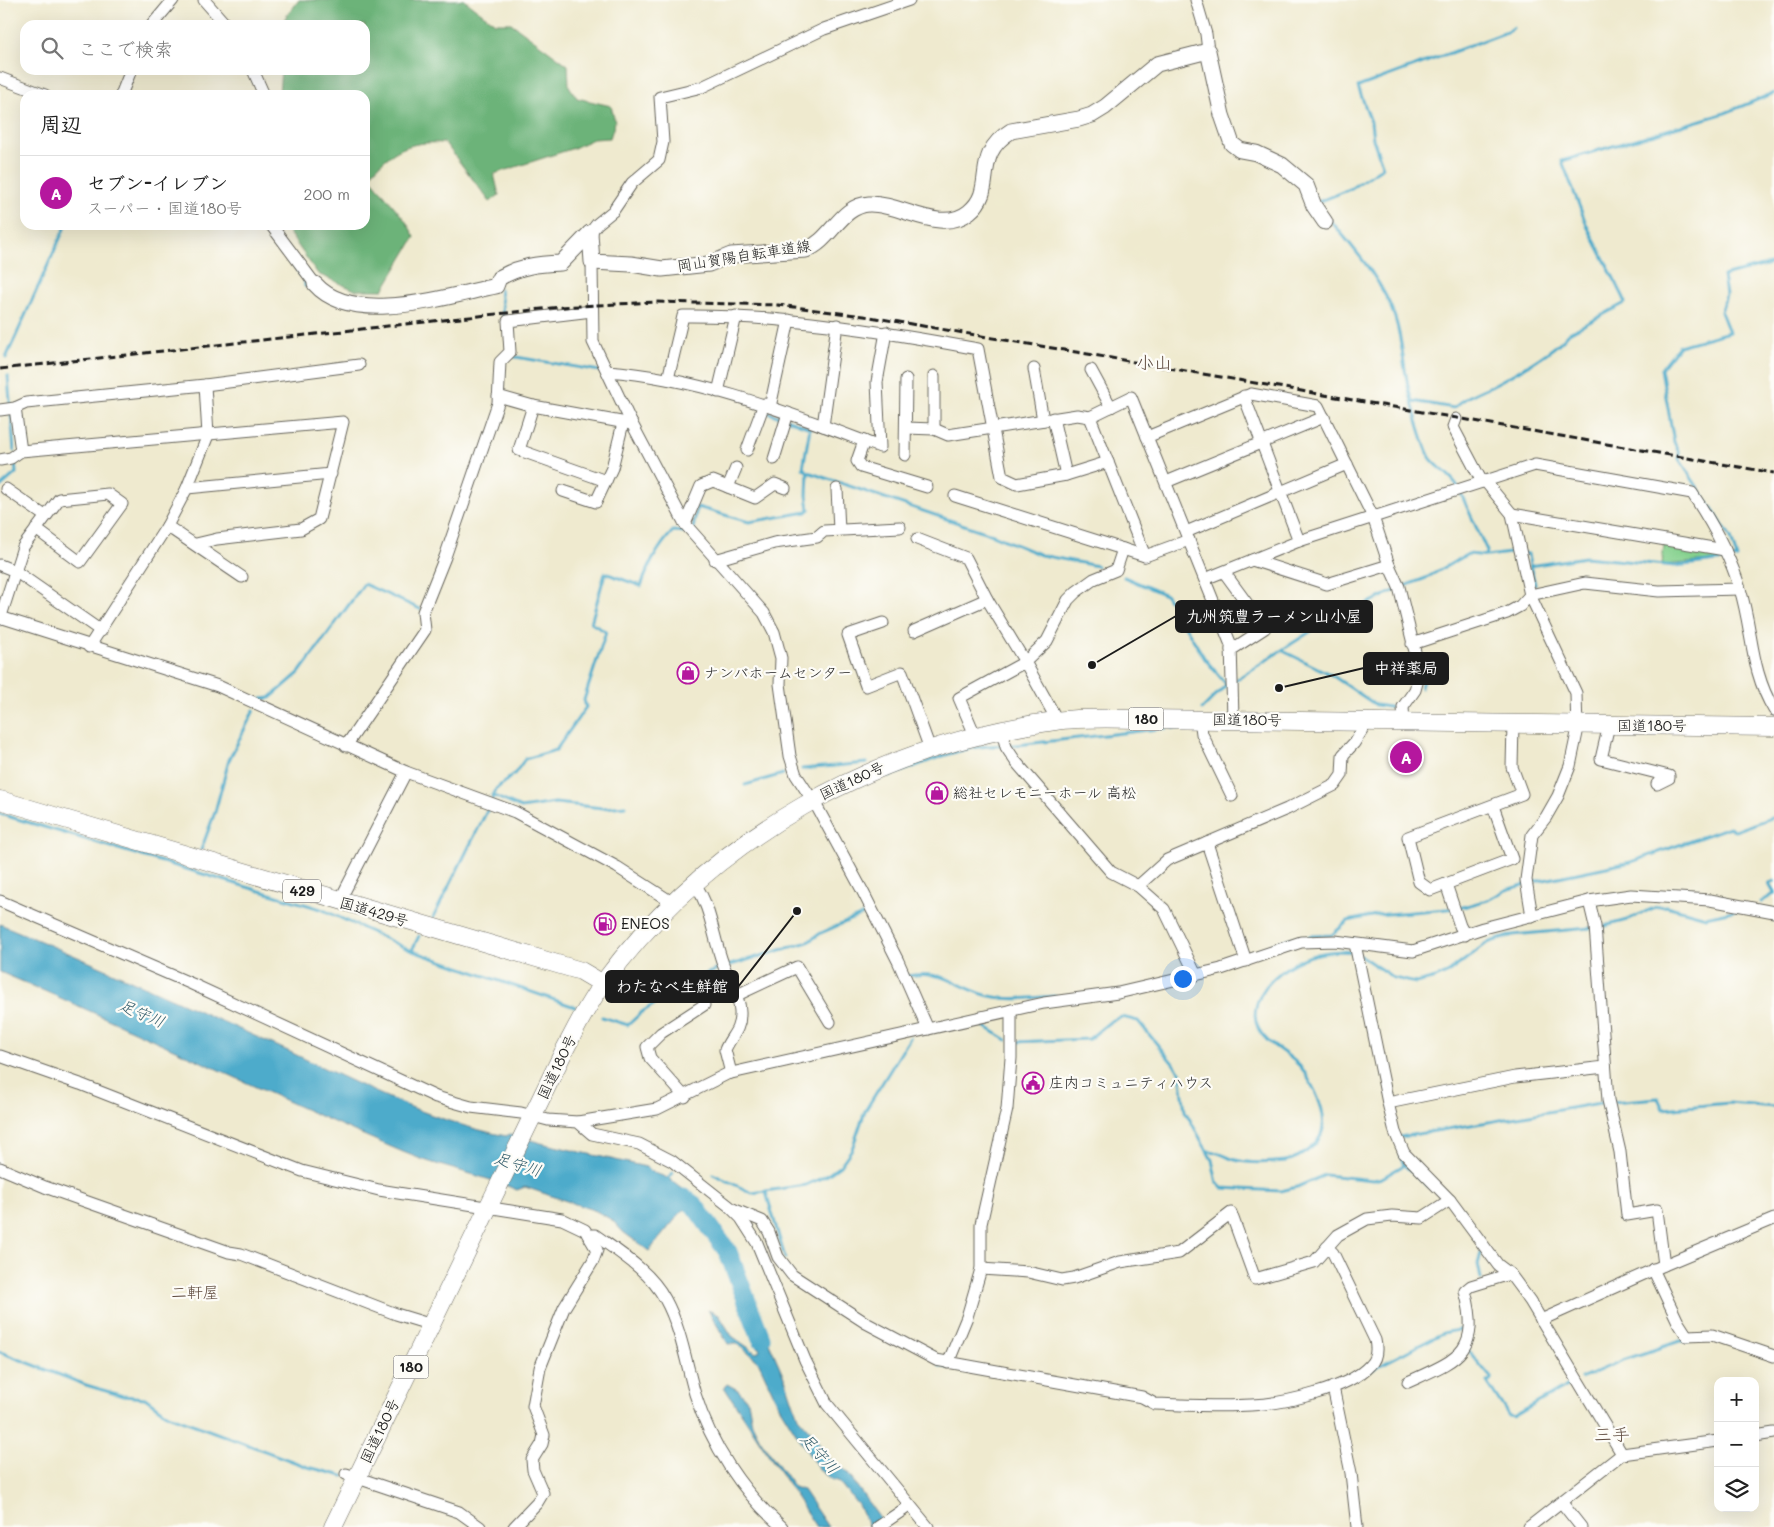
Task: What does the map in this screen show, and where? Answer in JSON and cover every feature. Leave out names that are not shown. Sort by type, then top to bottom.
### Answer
[{"type":"highway","name":"国道180号","points":[[333,1527],[352,1476],[432,1324],[492,1204],[576,1028],[603,984],[628,952],[673,903],[754,836],[812,800],[873,770],[930,749],[975,735],[1005,741],[1057,720],[1368,721],[1404,713],[1513,724],[1774,726]]},
{"type":"highway","name":"国道429号","points":[[0,800],[339,902],[581,971],[603,984]]},
{"type":"main road","points":[[1208,51],[1222,115],[1232,144],[1240,150],[1256,153],[1282,165],[1306,185],[1314,206],[1326,222]]},
{"type":"main road","name":"岡山賀陽自転車道線","points":[[592,262],[631,264],[662,269],[710,264],[731,255],[806,250],[816,246],[824,239],[847,213],[862,205],[881,205],[940,220],[958,218],[971,211],[978,203],[984,185],[987,159],[991,150],[1003,136],[1022,129],[1092,115],[1105,107],[1157,64],[1208,51]]},
{"type":"main road","points":[[590,233],[592,262]]},
{"type":"main road","points":[[315,284],[327,294],[349,303],[391,306],[496,286],[499,278],[519,268],[532,264],[561,263],[590,233]]},
{"type":"street","points":[[156,20],[173,0]]},
{"type":"street","points":[[204,0],[222,20]]},
{"type":"street","points":[[590,233],[597,224],[613,211],[632,183],[659,160],[663,142],[660,97],[702,87],[824,29],[909,0]]},
{"type":"street","points":[[1196,0],[1206,34],[1208,51]]},
{"type":"street","points":[[122,90],[129,75]]},
{"type":"street","points":[[255,75],[262,90]]},
{"type":"street","points":[[0,78],[32,90]]},
{"type":"street","points":[[275,230],[315,284]]},
{"type":"street","points":[[592,262],[593,342],[628,423],[685,524],[764,613],[774,632],[781,658],[780,684],[790,756],[796,775],[862,890],[905,977],[928,1029]]},
{"type":"street","points":[[346,746],[425,630],[424,612],[500,397],[500,362],[508,353],[508,322],[592,311]]},
{"type":"street","points":[[668,379],[683,316],[736,316],[789,320],[886,332],[978,349],[1002,477],[1017,484],[1066,475],[1108,462]]},
{"type":"street","points":[[718,392],[736,316]]},
{"type":"street","points":[[747,450],[764,408],[789,320]]},
{"type":"street","points":[[823,426],[837,326]]},
{"type":"street","points":[[607,371],[668,379],[718,392],[787,418],[823,426],[880,447],[877,382],[886,332]]},
{"type":"street","points":[[16,454],[9,409],[26,403],[205,385],[359,365]]},
{"type":"street","points":[[1034,369],[1066,475]]},
{"type":"street","points":[[1091,370],[1111,407]]},
{"type":"street","points":[[934,376],[934,430]]},
{"type":"street","points":[[905,454],[906,379]]},
{"type":"street","points":[[90,647],[167,526],[187,488],[208,435],[205,385]]},
{"type":"street","points":[[1147,437],[1251,394],[1318,406],[1373,517],[1399,589],[1420,672],[1415,690],[1404,713]]},
{"type":"street","points":[[1244,396],[1299,541]]},
{"type":"street","points":[[500,397],[533,406],[628,423]]},
{"type":"street","points":[[906,428],[934,430],[948,435],[1077,415],[1090,417],[1130,397],[1205,579],[1231,650],[1233,720]]},
{"type":"street","points":[[533,406],[519,450],[606,481]]},
{"type":"street","points":[[1090,417],[1145,556]]},
{"type":"street","points":[[1166,482],[1324,417]]},
{"type":"street","points":[[774,459],[787,418]]},
{"type":"street","points":[[1456,419],[1453,427],[1483,482],[1512,514],[1530,595],[1576,693],[1576,747],[1558,796],[1546,817],[1532,835],[1528,856],[1527,886],[1532,916]]},
{"type":"street","points":[[0,460],[16,454],[344,422],[319,519],[301,529],[217,539],[196,544]]},
{"type":"street","points":[[563,491],[596,502],[612,468],[628,423]]},
{"type":"street","points":[[864,441],[856,461],[861,467],[927,487]]},
{"type":"street","points":[[955,496],[1145,556],[1280,492],[1348,464]]},
{"type":"street","points":[[1205,579],[1299,541],[1535,465],[1692,493],[1711,521],[1740,589],[1758,680],[1774,710]]},
{"type":"street","points":[[728,487],[736,468]]},
{"type":"street","points":[[187,488],[331,474]]},
{"type":"street","points":[[685,524],[701,486],[713,481],[755,498],[775,484],[785,488]]},
{"type":"street","points":[[6,489],[45,516]]},
{"type":"street","points":[[837,489],[839,530]]},
{"type":"street","points":[[36,529],[80,562],[122,504],[108,494],[59,499],[45,516],[23,547],[0,618],[218,686],[406,772],[475,796],[543,825],[617,867],[673,903]]},
{"type":"street","points":[[1512,514],[1727,556]]},
{"type":"street","points":[[167,526],[242,577]]},
{"type":"street","points":[[715,560],[774,543],[817,537],[824,531],[900,527]]},
{"type":"street","points":[[917,540],[966,558],[987,599],[1057,720]]},
{"type":"street","points":[[975,735],[960,698],[1025,662],[1046,641],[1072,596],[1094,579],[1116,570],[1122,549]]},
{"type":"street","points":[[1252,560],[1327,584],[1389,565]]},
{"type":"street","points":[[0,565],[15,571],[101,631]]},
{"type":"street","points":[[1224,572],[1265,628],[1231,650]]},
{"type":"street","points":[[1412,644],[1508,613],[1520,606],[1530,595],[1585,583],[1660,591],[1740,589]]},
{"type":"street","points":[[914,630],[987,599]]},
{"type":"street","points":[[883,623],[848,635],[866,686],[902,672],[930,749]]},
{"type":"street","points":[[1200,719],[1202,734],[1232,796]]},
{"type":"street","points":[[1138,886],[1167,860],[1335,786],[1342,774],[1343,755],[1354,743],[1368,721]]},
{"type":"street","points":[[1493,806],[1512,859],[1430,890],[1419,882],[1408,837],[1522,794],[1512,767],[1513,724]]},
{"type":"street","points":[[1609,725],[1601,759],[1669,776],[1669,778],[1657,784]]},
{"type":"street","points":[[1005,741],[1111,872],[1138,886],[1164,910],[1195,972]]},
{"type":"street","points":[[339,902],[406,772]]},
{"type":"street","points":[[1206,843],[1245,958]]},
{"type":"street","points":[[695,884],[704,896],[724,967],[737,995],[740,1013],[739,1026],[724,1050],[731,1073]]},
{"type":"street","points":[[1446,884],[1465,935]]},
{"type":"street","points":[[0,900],[182,980],[436,1096],[531,1123],[578,1122],[644,1113],[685,1097],[710,1081],[731,1073],[1044,1003],[1118,993],[1301,942],[1335,941],[1357,951],[1413,951],[1589,901],[1631,895],[1710,900],[1774,912]]},
{"type":"street","points":[[1589,901],[1595,928],[1608,1102],[1620,1152],[1627,1215],[1657,1210],[1659,1267],[1678,1322],[1687,1336],[1712,1335],[1774,1356]]},
{"type":"street","points":[[1357,951],[1388,1104],[1397,1138],[1408,1159],[1448,1202],[1498,1265],[1510,1274],[1541,1320],[1622,1454]]},
{"type":"street","points":[[737,995],[797,967],[830,1022]]},
{"type":"street","points":[[685,1097],[650,1058],[647,1047],[661,1033],[704,1004]]},
{"type":"street","points":[[948,1363],[967,1317],[981,1270],[981,1224],[1007,1109],[1011,1058],[1011,1010]]},
{"type":"street","points":[[0,1056],[72,1081],[302,1171],[379,1190],[492,1204],[562,1219],[585,1230],[597,1250],[593,1261],[564,1308],[540,1368],[533,1406],[544,1435],[542,1444],[532,1460],[533,1470],[543,1494],[514,1527]]},
{"type":"street","points":[[1388,1104],[1515,1077],[1606,1067]]},
{"type":"street","points":[[578,1122],[592,1134],[639,1144],[663,1155],[732,1208],[750,1230],[760,1248],[820,1392],[906,1508],[928,1527]]},
{"type":"street","points":[[0,1168],[45,1187],[230,1252],[241,1254],[396,1314],[432,1324]]},
{"type":"street","points":[[981,1270],[1028,1272],[1062,1280],[1074,1278],[1120,1262],[1179,1253],[1231,1212],[1255,1279],[1314,1262],[1338,1236],[1367,1219],[1392,1216],[1422,1218],[1448,1202]]},
{"type":"street","points":[[732,1208],[757,1217],[762,1221],[778,1257],[792,1275],[866,1323],[936,1360],[1088,1387],[1142,1398],[1155,1404],[1252,1406],[1334,1390],[1366,1369],[1374,1360],[1376,1351],[1375,1340],[1333,1253],[1327,1248]]},
{"type":"street","points":[[1541,1320],[1659,1267],[1774,1219]]},
{"type":"street","points":[[588,1235],[595,1235],[639,1267],[665,1298],[679,1335],[696,1396],[721,1453],[742,1485],[766,1513],[782,1527]]},
{"type":"street","points":[[1408,1382],[1459,1356],[1466,1346],[1469,1328],[1465,1291],[1471,1286],[1510,1274]]},
{"type":"street","points":[[1334,1390],[1351,1473],[1357,1527]]},
{"type":"street","points":[[1759,1435],[1774,1433]]},
{"type":"street","points":[[1529,1527],[1622,1454],[1714,1442]]},
{"type":"street","points":[[352,1476],[459,1512],[480,1527]]},
{"type":"street","points":[[1562,1503],[1580,1527]]},
{"type":"street","points":[[878,1527],[906,1508]]},
{"type":"green space","points":[[299,0],[464,0],[495,23],[511,23],[568,65],[569,86],[577,98],[611,106],[615,122],[610,138],[593,139],[574,148],[494,174],[499,195],[490,202],[445,143],[411,145],[394,153],[370,175],[370,90],[279,90],[281,75],[370,75],[370,20],[285,20]]},
{"type":"green space","points":[[370,177],[405,220],[415,237],[383,290],[355,290],[318,274],[288,230],[370,230]]},
{"type":"green space","points":[[1664,544],[1717,553],[1722,560],[1662,565]]},
{"type":"water","points":[[0,924],[144,986],[394,1100],[449,1121],[477,1129],[506,1136],[510,1134],[646,1167],[652,1172],[671,1180],[693,1198],[649,1251],[623,1232],[612,1220],[596,1211],[525,1187],[517,1190],[417,1158],[0,972]]},
{"type":"water","points":[[708,1310],[719,1315],[732,1336],[756,1353],[760,1351],[748,1322],[750,1315],[756,1313],[786,1381],[798,1417],[813,1434],[828,1458],[846,1471],[886,1527],[869,1527],[858,1505],[838,1481],[832,1480],[818,1469],[779,1406],[758,1361],[737,1344],[728,1344]]},
{"type":"water","points":[[727,1384],[738,1390],[748,1401],[752,1423],[760,1439],[794,1487],[803,1490],[828,1527],[816,1527],[724,1387]]},
{"type":"waterway","points":[[1318,202],[1350,189],[1383,167],[1373,139],[1371,122],[1358,87],[1507,32],[1513,28]]},
{"type":"waterway","points":[[1486,556],[1487,551],[1457,485],[1432,460],[1427,450],[1412,401],[1454,408],[1467,397],[1534,362],[1569,333],[1625,303],[1587,226],[1562,161],[1725,113],[1774,93]]},
{"type":"waterway","points":[[1331,221],[1368,266],[1390,304],[1398,328],[1412,401]]},
{"type":"waterway","points":[[6,358],[64,230]]},
{"type":"waterway","points":[[282,249],[305,280],[305,286]]},
{"type":"waterway","points":[[1732,559],[1737,558],[1731,538],[1679,459],[1679,453],[1674,442],[1661,369],[1679,346],[1729,332],[1721,312],[1726,295],[1723,276],[1774,263]]},
{"type":"waterway","points":[[500,290],[504,321]]},
{"type":"waterway","points":[[510,356],[600,371]]},
{"type":"waterway","points":[[8,376],[14,451]]},
{"type":"waterway","points":[[764,411],[810,428],[803,468],[808,472],[988,533],[1041,555],[1097,566]]},
{"type":"waterway","points":[[0,487],[16,473],[15,460]]},
{"type":"waterway","points":[[693,529],[697,507],[749,522],[807,512],[809,510],[807,495],[808,472]]},
{"type":"waterway","points":[[492,799],[496,789],[515,773],[525,759],[556,750],[586,707],[584,700],[606,632],[591,623],[605,573],[641,586],[654,557],[667,537],[673,531],[685,532]]},
{"type":"waterway","points":[[1402,587],[1426,578],[1468,554],[1488,556],[1517,552]]},
{"type":"waterway","points":[[1523,553],[1528,554],[1530,566],[1585,557],[1675,566],[1726,560]]},
{"type":"waterway","points":[[1530,566],[1535,584]]},
{"type":"waterway","points":[[1124,577],[1166,595],[1205,659],[1226,684]]},
{"type":"waterway","points":[[261,699],[270,698],[299,673],[364,584],[420,609]]},
{"type":"waterway","points":[[1234,681],[1316,628],[1396,590]]},
{"type":"waterway","points":[[1283,651],[1330,674],[1376,705],[1401,709]]},
{"type":"waterway","points":[[1421,688],[1425,672]]},
{"type":"waterway","points":[[1202,709],[1228,683]]},
{"type":"waterway","points":[[201,850],[215,812],[229,760],[254,710]]},
{"type":"waterway","points":[[1172,728],[1182,728],[1185,726]]},
{"type":"waterway","points":[[1008,746],[1166,728]]},
{"type":"waterway","points":[[888,775],[890,776],[959,751],[988,746],[1002,746]]},
{"type":"waterway","points":[[802,769],[867,763]]},
{"type":"waterway","points":[[745,785],[783,774]]},
{"type":"waterway","points":[[492,795],[521,808],[555,803],[603,808],[625,806]]},
{"type":"waterway","points":[[433,918],[489,807]]},
{"type":"waterway","points":[[0,814],[321,909],[410,950],[575,1007]]},
{"type":"waterway","points":[[1309,936],[1332,935],[1348,921],[1376,915],[1459,908],[1488,900],[1506,890],[1534,882],[1631,862],[1730,827],[1735,831],[1774,817]]},
{"type":"waterway","points":[[1774,881],[1769,884],[1774,893]]},
{"type":"waterway","points":[[1761,902],[1774,894]]},
{"type":"waterway","points":[[1361,956],[1394,978],[1416,983],[1436,978],[1449,972],[1487,943],[1513,935],[1601,927],[1627,920],[1656,907],[1666,906],[1706,917],[1737,910]]},
{"type":"waterway","points":[[727,966],[808,942],[821,933],[869,912]]},
{"type":"waterway","points":[[412,950],[419,936]]},
{"type":"waterway","points":[[1257,951],[1288,939],[1300,937]]},
{"type":"waterway","points":[[1207,1151],[1217,1152],[1244,1162],[1279,1162],[1300,1156],[1319,1139],[1323,1130],[1322,1109],[1314,1088],[1299,1065],[1268,1041],[1260,1032],[1255,1013],[1257,1003],[1267,986],[1282,971],[1298,961],[1325,953],[1353,952]]},
{"type":"waterway","points":[[602,1017],[628,1025],[642,1012],[696,978],[721,968]]},
{"type":"waterway","points":[[907,976],[934,975],[983,994],[1003,998],[1018,999],[1056,996]]},
{"type":"waterway","points":[[1015,1042],[1089,1039],[1111,1021],[1122,1017],[1138,1021],[1180,1072],[1185,1111],[1212,1160],[1217,1183],[1222,1188],[1281,1191],[1297,1187],[1325,1175],[1373,1180],[1382,1178],[1404,1165],[1400,1155]]},
{"type":"waterway","points":[[970,1025],[979,1023],[1007,1040]]},
{"type":"waterway","points":[[713,1174],[752,1193],[806,1185],[826,1176],[840,1166],[852,1149],[865,1111],[910,1038]]},
{"type":"waterway","points":[[1612,1102],[1658,1098],[1663,1109],[1729,1103],[1774,1107]]},
{"type":"waterway","points":[[1400,1137],[1606,1102]]},
{"type":"waterway","points":[[1404,1165],[1430,1187]]},
{"type":"waterway","points":[[667,1180],[673,1173]]},
{"type":"waterway","points":[[766,1192],[785,1258]]},
{"type":"waterway","name":"足守川","points":[[666,1200],[684,1198],[694,1205],[728,1252],[761,1338]]},
{"type":"waterway","points":[[1481,1279],[1478,1264],[1482,1250]]},
{"type":"waterway","points":[[1371,1370],[1443,1333],[1468,1328]]},
{"type":"waterway","points":[[1581,1379],[1623,1360],[1680,1341],[1688,1341]]},
{"type":"waterway","points":[[1467,1349],[1492,1379],[1487,1382],[1509,1416],[1513,1417],[1572,1383]]},
{"type":"waterway","points":[[0,1352],[86,1385],[123,1396],[145,1398],[168,1415],[308,1467],[343,1476]]},
{"type":"waterway","points":[[940,1366],[972,1372]]},
{"type":"railway","points":[[0,369],[560,307],[656,302],[778,305],[864,316],[1774,473]]},
{"type":"place","name":"九州筑豊ラーメン山小屋","points":[[1092,665]]},
{"type":"place","name":"ナンバホームセンター","points":[[688,673]]},
{"type":"place","name":"中祥薬局","points":[[1279,688]]},
{"type":"place","name":"セブン-イレブン","points":[[1406,757]]},
{"type":"place","name":"総社セレモニーホール 高松","points":[[937,793]]},
{"type":"place","name":"わたなべ生鮮館","points":[[797,911]]},
{"type":"place","name":"ENEOS","points":[[605,924]]},
{"type":"place","name":"庄内コミュニティハウス","points":[[1033,1083]]},
{"type":"district","name":"小山","points":[[1154,363]]},
{"type":"district","name":"二軒屋","points":[[195,1292]]},
{"type":"district","name":"三手","points":[[1612,1435]]}]
